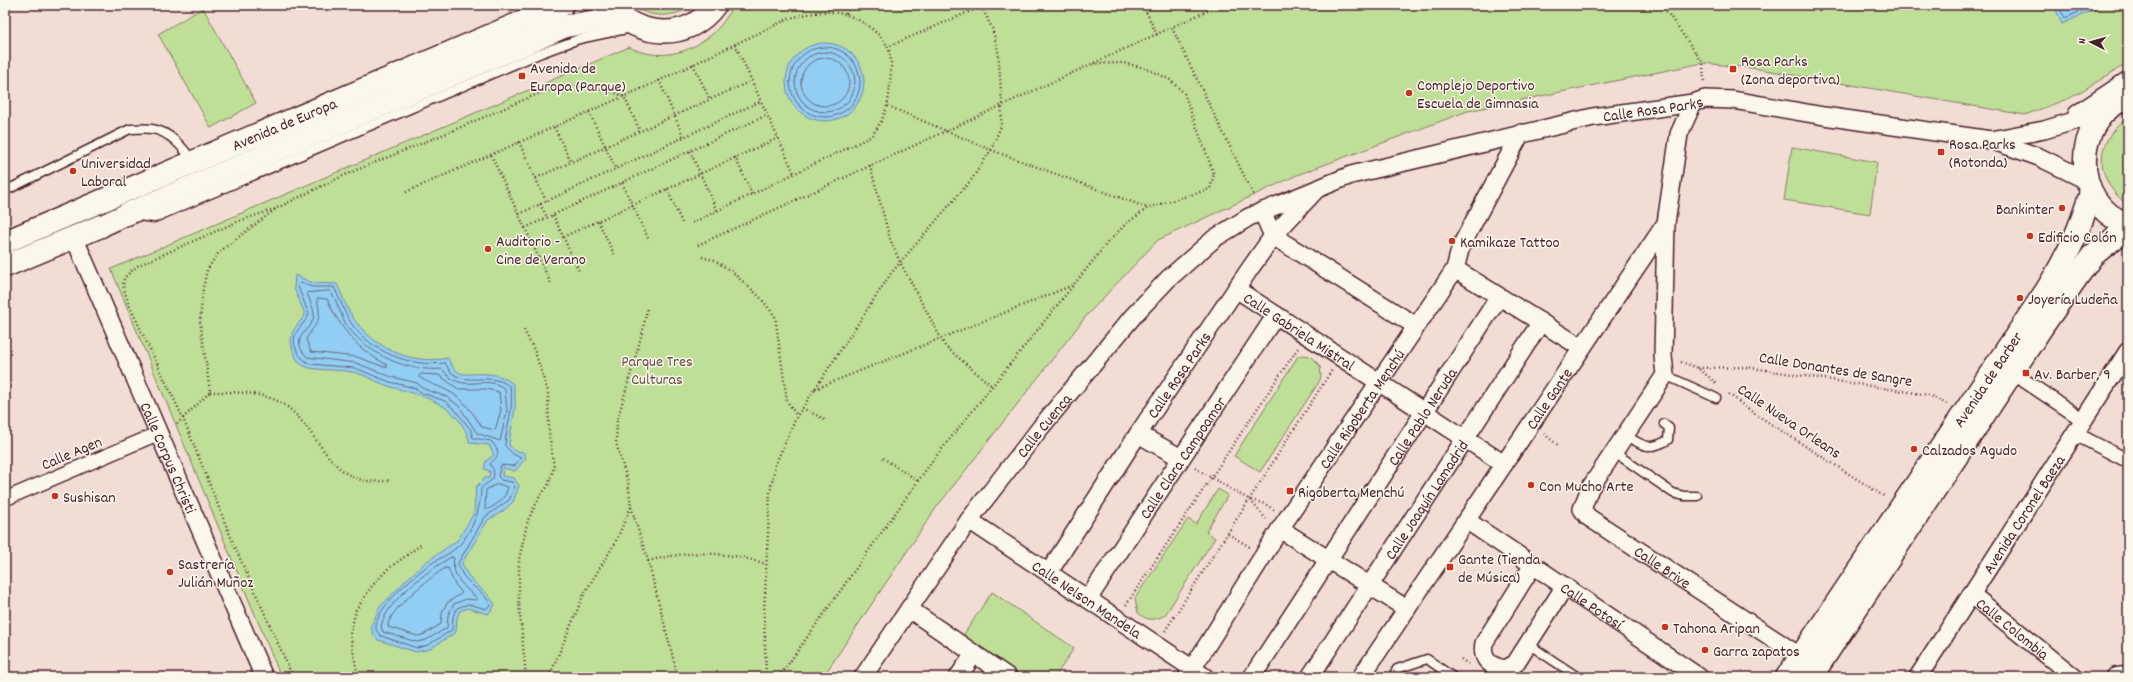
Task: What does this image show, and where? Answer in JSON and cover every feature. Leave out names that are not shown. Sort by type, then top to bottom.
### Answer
[{"type":"main road","name":"Avenida de Europa","points":[[5,242],[562,5]]},
{"type":"main road","name":"Avenida de Europa","points":[[127,214],[566,26],[621,16],[655,32],[675,30],[694,24],[710,12],[715,5]]},
{"type":"main road","points":[[2128,98],[2122,100],[2104,112],[2093,127],[2086,144],[2084,162],[2089,186],[2104,209],[2121,222],[2128,224]]},
{"type":"main road","name":"Avenida de Barber","points":[[1787,677],[1965,414],[2065,261],[2082,224],[2089,186]]},
{"type":"main road","name":"Avenida de Europa","points":[[5,266],[101,226]]},
{"type":"main road","name":"Avenida de Barber","points":[[1811,677],[2044,324],[2092,256],[2117,236],[2128,233]]},
{"type":"street","points":[[2065,122],[2128,80]]},
{"type":"street","name":"Calle Rosa Parks","points":[[1262,211],[1320,186],[1379,167],[1593,117],[1699,101],[1733,100],[1824,116],[1991,140],[2039,157],[2089,186]]},
{"type":"street","name":"Calle Gante","points":[[1361,677],[1666,223],[1679,134],[1699,101]]},
{"type":"street","name":"Calle Rosa Parks","points":[[1991,140],[2044,130],[2065,122],[2104,112]]},
{"type":"street","name":"Calle Rigoberta Menchú","points":[[1195,674],[1274,525],[1379,382],[1455,269],[1461,246],[1522,133]]},
{"type":"street","name":"Calle Rosa Parks","points":[[1049,572],[1138,434],[1273,236],[1320,186]]},
{"type":"street","points":[[1262,211],[1273,236],[1416,326]]},
{"type":"street","name":"Calle Cuenca","points":[[863,677],[969,520],[1046,420],[1134,315],[1168,279],[1215,238],[1262,211]]},
{"type":"street","name":"Avenida de Europa","points":[[101,226],[127,214]]},
{"type":"street","points":[[1665,375],[1663,356],[1666,223]]},
{"type":"street","name":"Calle Corpus Christi","points":[[74,237],[264,677]]},
{"type":"street","points":[[1455,269],[1582,348]]},
{"type":"street","name":"Calle Gabriela Mistral","points":[[1236,289],[1504,464]]},
{"type":"street","name":"Calle Pablo Neruda","points":[[1252,677],[1330,560],[1424,412],[1500,297]]},
{"type":"street","name":"Calle Clara Campoamor","points":[[1088,599],[1276,315]]},
{"type":"street","name":"Calle Joaquín Lamadrid","points":[[1310,677],[1372,585],[1541,322]]},
{"type":"street","name":"Avenida Coronel Baeza","points":[[1918,677],[2128,351]]},
{"type":"street","points":[[2013,373],[2079,426],[2128,461]]},
{"type":"street","name":"Calle Brive","points":[[1665,375],[1584,500],[1582,509],[1588,516],[1802,655]]},
{"type":"street","points":[[1138,434],[1181,458]]},
{"type":"street","name":"Calle Agen","points":[[5,499],[150,437]]},
{"type":"street","name":"Calle Nelson Mandela","points":[[969,520],[1157,644],[1195,674]]},
{"type":"street","name":"Calle Potosí","points":[[1466,520],[1699,677]]},
{"type":"street","points":[[1274,525],[1372,585],[1407,609]]},
{"type":"street","points":[[1533,565],[1487,638],[1483,650],[1485,659],[1491,665],[1505,669],[1515,664],[1565,586]]},
{"type":"street","name":"Calle Colombia","points":[[1971,594],[2074,677]]},
{"type":"street","points":[[909,609],[1004,676]]},
{"type":"street","points":[[958,677],[974,654]]},
{"type":"street","points":[[2115,677],[2128,675]]},
{"type":"lane","points":[[5,190],[130,129],[153,128],[170,137],[187,153],[193,162]]},
{"type":"lane","points":[[1665,375],[1716,398]]},
{"type":"lane","points":[[1625,435],[1649,447],[1658,445],[1668,440],[1669,428],[1664,424]]},
{"type":"lane","points":[[1614,452],[1673,493],[1684,496],[1697,496]]},
{"type":"lane","points":[[1528,644],[1578,677]]},
{"type":"lane","points":[[1393,677],[1397,670],[1427,659],[1453,677]]},
{"type":"path","points":[[846,14],[850,5]]},
{"type":"path","points":[[887,47],[985,5]]},
{"type":"path","points":[[1143,5],[1157,35]]},
{"type":"path","points":[[698,245],[945,130],[1157,35],[1220,5]]},
{"type":"path","points":[[1662,5],[1703,63],[1699,101]]},
{"type":"path","points":[[766,677],[764,613],[766,564],[770,493],[775,465],[797,416],[878,291],[900,262],[972,179],[991,150],[1001,126],[1002,104],[998,50],[992,28],[981,6]]},
{"type":"path","points":[[406,192],[589,112],[790,18],[815,12],[829,11],[846,14],[863,22],[882,37],[887,47],[891,64],[888,106],[878,128],[870,137],[690,224]]},
{"type":"path","points":[[1172,28],[1262,211]]},
{"type":"path","points":[[735,44],[794,174]]},
{"type":"path","points":[[779,677],[918,482],[1108,242],[1127,223],[1148,208],[1210,190],[1214,174],[1184,93],[1170,79],[1145,68],[1123,63],[1093,64]]},
{"type":"path","points":[[693,64],[710,100]]},
{"type":"path","points":[[659,80],[684,138]]},
{"type":"path","points":[[536,178],[752,81]]},
{"type":"path","points":[[293,677],[234,545],[183,418],[128,303],[123,285],[124,278],[137,266],[181,246],[239,221],[277,208],[347,174],[535,95],[568,85],[606,90],[624,96],[640,131]]},
{"type":"path","points":[[519,214],[761,101]]},
{"type":"path","points":[[888,106],[991,150],[1148,208]]},
{"type":"path","points":[[589,112],[616,169]]},
{"type":"path","points":[[525,228],[767,115]]},
{"type":"path","points":[[554,127],[571,162]]},
{"type":"path","points":[[563,237],[778,138]]},
{"type":"path","points":[[519,142],[546,202]]},
{"type":"path","points":[[690,151],[717,211]]},
{"type":"path","points":[[491,154],[551,284]]},
{"type":"path","points":[[735,157],[752,194]]},
{"type":"path","points":[[870,165],[890,239],[900,262],[941,339],[945,346],[993,386]]},
{"type":"path","points":[[622,183],[648,238]]},
{"type":"path","points":[[667,189],[682,223]]},
{"type":"path","points":[[540,204],[547,217]]},
{"type":"path","points":[[210,392],[200,321],[203,288],[207,270],[219,252],[277,208]]},
{"type":"path","points":[[553,215],[579,271]]},
{"type":"path","points":[[598,221],[614,254]]},
{"type":"path","points":[[702,257],[714,260],[732,271],[759,296],[775,316],[788,401],[797,416]]},
{"type":"path","points":[[814,390],[1074,285]]},
{"type":"path","points":[[647,310],[643,330],[617,421],[616,443],[628,482],[631,507],[648,561],[678,677]]},
{"type":"path","points":[[524,330],[535,352],[548,392],[549,432],[554,467],[548,486],[540,496],[528,520],[519,559],[519,603],[526,677]]},
{"type":"path","points":[[1117,619],[1213,478],[1307,334]]},
{"type":"path","points":[[1157,644],[1250,500],[1340,356]]},
{"type":"path","name":"Calle Nueva Orleans","points":[[1663,356],[1698,368],[1721,387]]},
{"type":"path","name":"Calle Donantes de Sangre","points":[[1698,368],[1746,367],[1929,395],[1965,414]]},
{"type":"path","points":[[177,424],[210,392],[248,393],[270,398],[289,409],[341,470],[356,478],[377,482],[390,480]]},
{"type":"path","name":"Calle Nueva Orleans","points":[[1726,392],[1748,410],[1902,508]]},
{"type":"path","points":[[802,408],[826,420]]},
{"type":"path","points":[[883,458],[918,482]]},
{"type":"path","points":[[1181,458],[1250,500],[1274,525]]},
{"type":"path","points":[[1250,500],[1265,504]]},
{"type":"path","points":[[549,677],[584,594],[615,543],[631,507]]},
{"type":"path","points":[[1228,534],[1252,548]]},
{"type":"path","points":[[358,677],[350,634],[356,610],[372,586],[388,569],[422,544]]},
{"type":"path","points":[[648,561],[676,554],[697,553],[749,559],[766,564]]},
{"type":"green space","points":[[629,5],[694,5],[678,13],[662,15],[646,12]]},
{"type":"green space","name":"Parque Tres Culturas","points":[[733,5],[2128,5],[2128,63],[2070,98],[2025,115],[1759,69],[1703,63],[1468,111],[1297,175],[1158,240],[1087,315],[936,508],[823,677],[281,677],[111,269],[629,47],[644,53],[659,54],[675,53],[689,48],[703,41],[715,31],[725,19]]},
{"type":"green space","points":[[203,8],[256,103],[211,128],[158,34]]},
{"type":"green space","points":[[2128,118],[2125,168],[2128,172],[2128,205],[2109,185],[2104,173],[2102,161],[2103,149],[2108,138],[2116,127]]},
{"type":"green space","points":[[1792,147],[1877,162],[1870,214],[1784,200]]},
{"type":"green space","points":[[1298,356],[1310,356],[1320,366],[1321,377],[1260,472],[1234,456]]},
{"type":"green space","points":[[1218,489],[1228,495],[1206,532],[1215,538],[1165,615],[1154,619],[1148,619],[1141,616],[1138,613],[1135,598],[1188,519],[1196,524]]},
{"type":"green space","points":[[992,592],[1074,648],[1055,677],[1021,677],[962,637]]},
{"type":"water","points":[[2054,5],[2104,5],[2062,24]]},
{"type":"water","points":[[825,43],[840,46],[853,54],[861,67],[864,82],[861,97],[853,110],[840,118],[825,121],[810,118],[797,110],[789,97],[786,82],[789,67],[797,54],[810,46]]},
{"type":"water","points":[[2128,144],[2128,172],[2124,158]]},
{"type":"water","points":[[295,275],[313,283],[337,284],[356,322],[365,332],[386,348],[409,357],[435,360],[448,358],[456,370],[460,373],[494,375],[504,378],[513,384],[515,393],[515,408],[509,445],[515,451],[523,452],[526,458],[515,471],[503,468],[502,476],[514,478],[519,486],[513,502],[502,512],[488,520],[462,563],[469,576],[487,594],[495,605],[488,614],[468,608],[460,611],[457,617],[456,632],[430,649],[416,652],[378,640],[373,634],[371,626],[380,607],[407,579],[426,562],[458,540],[474,513],[476,487],[485,478],[489,478],[490,471],[484,469],[486,461],[494,455],[489,445],[470,443],[465,429],[458,419],[449,410],[438,403],[356,373],[313,369],[301,364],[294,354],[291,340],[294,329],[305,314],[294,288]]},
{"type":"place","name":"Rosa Parks (Zona deportiva)","points":[[1733,69]]},
{"type":"place","name":"Avenida de Europa (Parque)","points":[[522,76]]},
{"type":"place","name":"Complejo Deportivo Escuela de Gimnasia","points":[[1409,93]]},
{"type":"place","name":"Rosa Parks (Rotonda)","points":[[1941,152]]},
{"type":"place","name":"Universidad Laboral","points":[[73,171]]},
{"type":"place","name":"Bankinter","points":[[2062,208]]},
{"type":"place","name":"Edificio Colón","points":[[2030,236]]},
{"type":"place","name":"Kamikaze Tattoo","points":[[1452,241]]},
{"type":"place","name":"Auditorio - Cine de Verano","points":[[488,249]]},
{"type":"place","name":"Joyería Ludeña","points":[[2020,298]]},
{"type":"place","name":"Av. Barber, 9","points":[[2026,373]]},
{"type":"place","name":"Calzados Agudo","points":[[1914,449]]},
{"type":"place","name":"Con Mucho Arte","points":[[1531,485]]},
{"type":"place","name":"Rigoberta Menchú","points":[[1290,491]]},
{"type":"place","name":"Sushisan","points":[[55,496]]},
{"type":"place","name":"Gante (Tienda de Música)","points":[[1450,567]]},
{"type":"place","name":"Sastrería Julián Muñoz","points":[[170,572]]},
{"type":"place","name":"Tahona Aripan","points":[[1665,627]]},
{"type":"place","name":"Garra zapatos","points":[[1705,650]]}]
